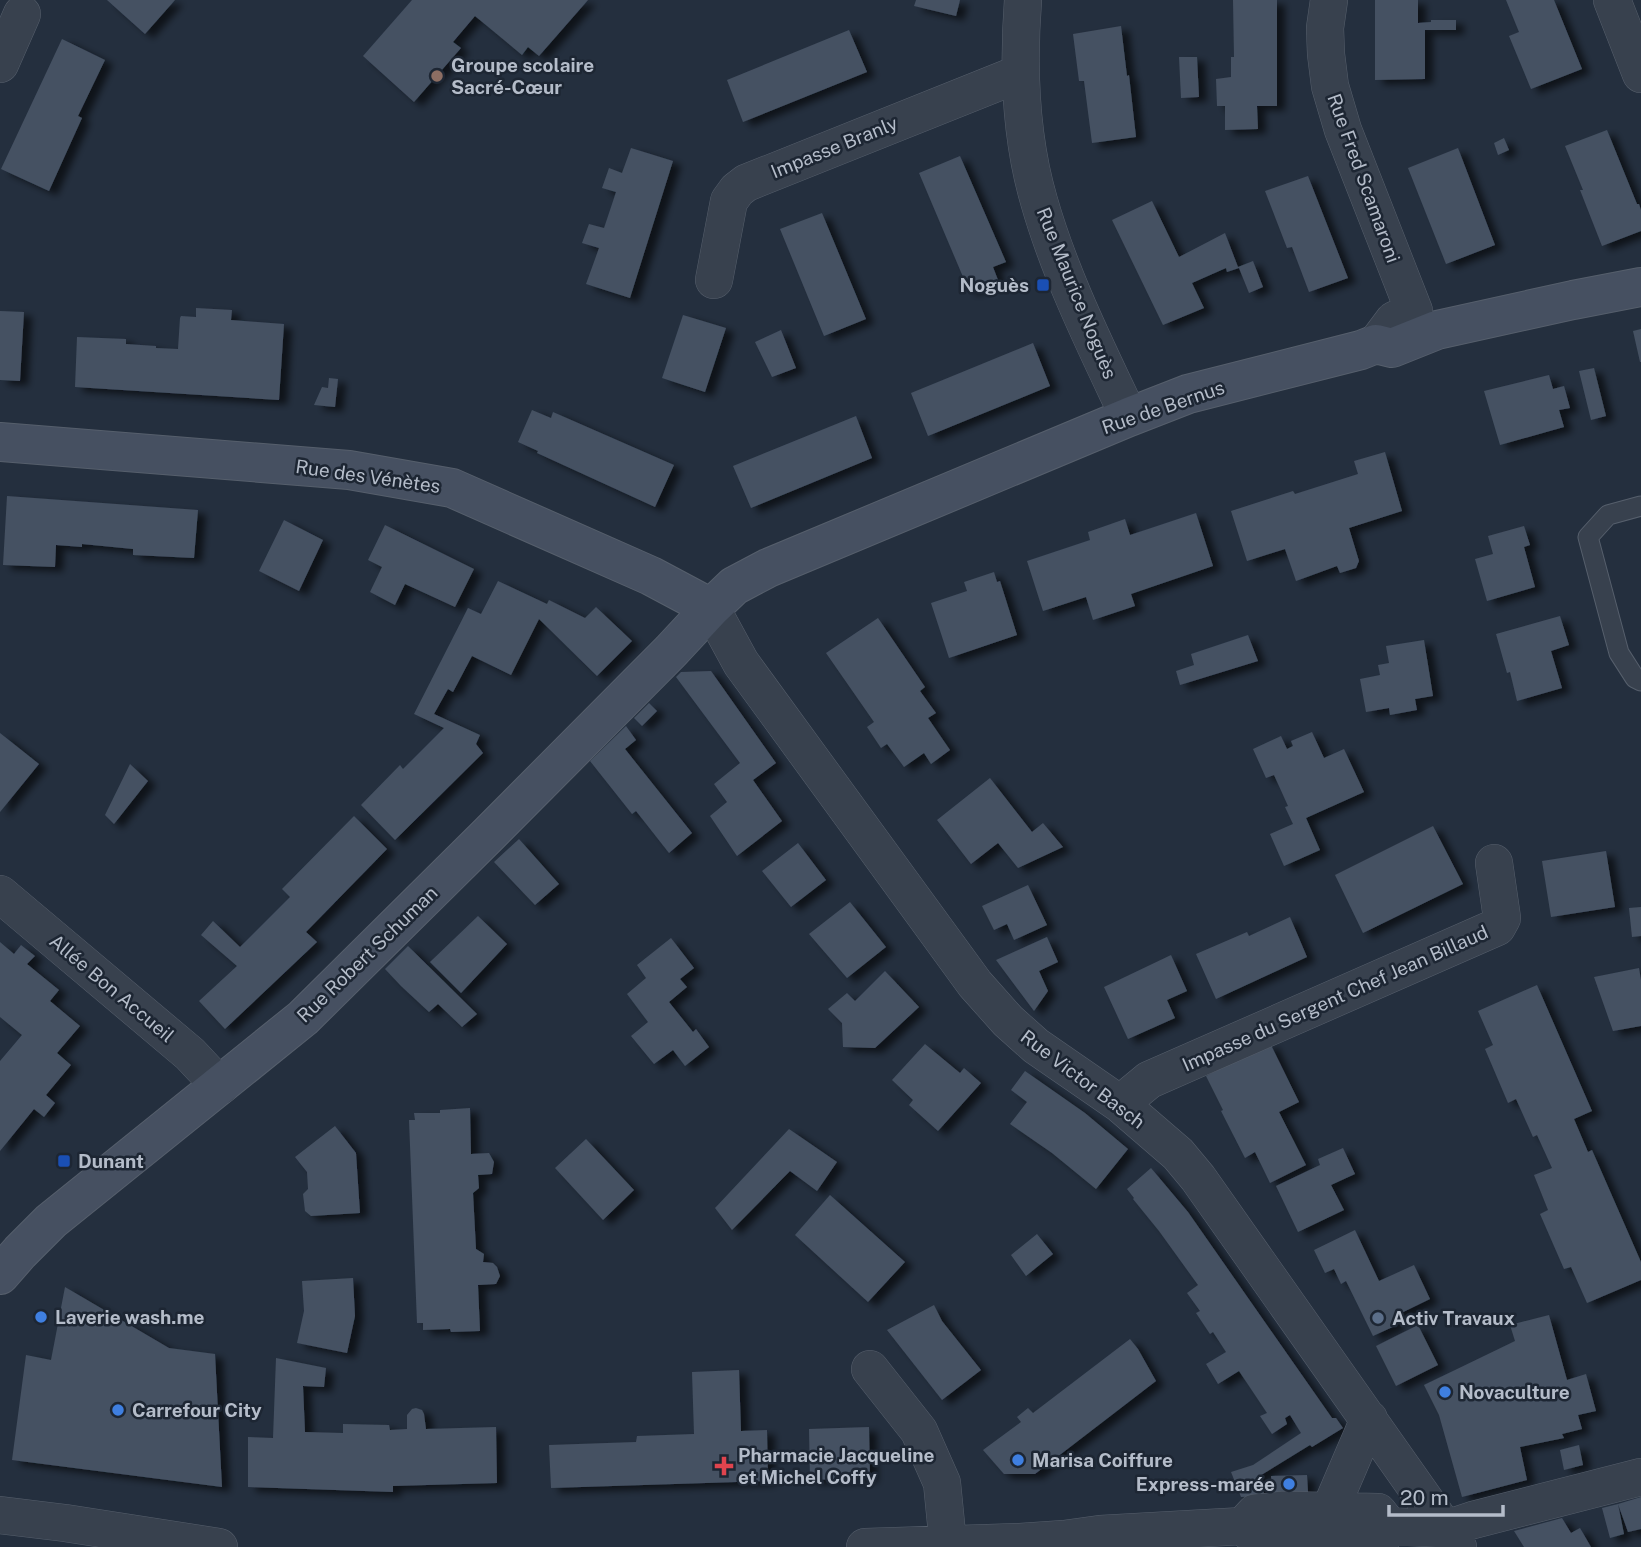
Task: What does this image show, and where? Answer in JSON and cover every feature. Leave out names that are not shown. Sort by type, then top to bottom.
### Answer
[{"type":"street","name":"Rue Maurice Noguès","points":[[1023,0],[1023,118],[1038,199],[1084,320],[1129,417]]},
{"type":"street","name":"Rue Fred Scamaroni","points":[[1329,0],[1325,28],[1326,54],[1343,130],[1425,321]]},
{"type":"street","points":[[1612,0],[1641,74]]},
{"type":"street","points":[[0,64],[22,14]]},
{"type":"street","name":"Impasse Branly","points":[[715,280],[729,201],[746,183],[1021,73]]},
{"type":"street","name":"Rue de Bernus","points":[[711,608],[734,586],[768,568],[1188,394],[1376,344],[1392,348],[1425,321],[1573,300],[1641,287]]},
{"type":"street","name":"Rue des Vénètes","points":[[0,442],[349,470],[452,488],[651,576],[711,608]]},
{"type":"street","name":"Rue Robert Schuman","points":[[0,1275],[51,1221],[303,1018],[526,797],[711,608]]},
{"type":"street","name":"Rue Victor Basch","points":[[711,608],[741,663],[975,984],[1008,1021],[1036,1046],[1120,1104],[1178,1154],[1198,1178],[1452,1538]]},
{"type":"street","name":"Impasse du Sergent Chef Jean Billaud","points":[[1120,1104],[1149,1080],[1497,927],[1502,918],[1494,863]]},
{"type":"street","name":"Allée Bon Accueil","points":[[0,894],[190,1054],[220,1086]]},
{"type":"street","points":[[870,1368],[919,1431],[942,1483],[948,1545]]},
{"type":"street","points":[[1330,1510],[1369,1419]]},
{"type":"street","points":[[865,1547],[1066,1543],[1100,1534],[1242,1526],[1255,1513],[1284,1510],[1378,1512],[1389,1525],[1452,1538],[1473,1520],[1641,1477]]},
{"type":"street","points":[[0,1515],[137,1534],[173,1544],[219,1547]]},
{"type":"street","points":[[1242,1526],[1254,1536],[1381,1539],[1389,1525]]},
{"type":"lane","points":[[1641,506],[1608,515],[1588,537],[1619,653],[1635,678],[1641,681]]},
{"type":"building","points":[[107,0],[175,0],[145,34]]},
{"type":"building","points":[[412,0],[588,0],[539,56],[528,47],[522,55],[475,16],[453,42],[461,48],[414,102],[363,56]]},
{"type":"building","points":[[916,0],[960,0],[956,16],[914,6]]},
{"type":"building","points":[[1233,0],[1277,0],[1277,106],[1257,106],[1258,129],[1225,130],[1225,106],[1217,106],[1216,79],[1231,77],[1231,57],[1234,57]]},
{"type":"building","points":[[1375,0],[1418,0],[1418,23],[1456,20],[1456,30],[1425,30],[1425,79],[1375,80]]},
{"type":"building","points":[[1506,0],[1554,0],[1582,69],[1531,89],[1509,36],[1519,32]]},
{"type":"building","points":[[1121,26],[1136,137],[1092,143],[1084,81],[1079,81],[1073,34]]},
{"type":"building","points":[[849,30],[867,72],[743,122],[727,80]]},
{"type":"building","points":[[62,39],[105,60],[78,116],[82,118],[49,191],[1,169]]},
{"type":"building","points":[[1179,57],[1197,57],[1199,97],[1181,98]]},
{"type":"building","points":[[1607,130],[1639,204],[1641,231],[1602,246],[1565,146]]},
{"type":"building","points":[[1504,138],[1509,150],[1498,155],[1494,143]]},
{"type":"building","points":[[631,148],[673,161],[630,298],[586,284],[599,248],[582,243],[589,224],[604,228],[616,192],[602,188],[609,168],[622,173]]},
{"type":"building","points":[[1458,148],[1495,245],[1446,264],[1408,168]]},
{"type":"building","points":[[960,156],[1006,262],[993,267],[998,280],[969,291],[919,173]]},
{"type":"building","points":[[1308,176],[1348,278],[1309,292],[1292,247],[1287,248],[1265,191]]},
{"type":"building","points":[[1152,201],[1179,257],[1225,233],[1238,267],[1253,261],[1263,287],[1249,293],[1239,268],[1227,272],[1226,268],[1192,283],[1204,308],[1163,325],[1112,220]]},
{"type":"building","points":[[822,213],[866,319],[824,336],[780,229]]},
{"type":"building","points":[[196,308],[232,310],[231,320],[284,324],[279,400],[75,387],[77,337],[126,339],[126,344],[178,349],[180,318],[196,317]]},
{"type":"building","points":[[0,311],[24,312],[20,381],[0,380]]},
{"type":"building","points":[[683,315],[726,328],[705,392],[662,378]]},
{"type":"building","points":[[1641,329],[1641,362],[1640,362],[1633,331]]},
{"type":"building","points":[[781,330],[796,368],[772,377],[755,342]]},
{"type":"building","points":[[1033,343],[1050,386],[928,436],[911,393]]},
{"type":"building","points":[[1594,368],[1606,416],[1591,420],[1579,371]]},
{"type":"building","points":[[1549,375],[1553,389],[1564,386],[1570,408],[1559,410],[1564,427],[1500,445],[1484,391]]},
{"type":"building","points":[[329,378],[338,379],[335,407],[314,405],[322,387],[328,388]]},
{"type":"building","points":[[532,410],[551,418],[553,412],[674,465],[655,507],[518,442]]},
{"type":"building","points":[[856,416],[872,458],[751,508],[733,466]]},
{"type":"building","points":[[1385,452],[1402,511],[1349,528],[1359,561],[1356,568],[1340,573],[1337,566],[1296,581],[1285,549],[1247,561],[1231,511],[1358,474],[1354,461]]},
{"type":"building","points":[[7,496],[198,510],[194,558],[133,555],[133,549],[82,544],[82,547],[56,545],[55,567],[3,565]]},
{"type":"building","points":[[1196,513],[1213,566],[1131,594],[1135,606],[1093,620],[1086,597],[1043,611],[1027,561],[1090,540],[1088,532],[1125,519],[1130,535]]},
{"type":"building","points":[[284,520],[323,540],[299,591],[259,571]]},
{"type":"building","points":[[385,525],[474,569],[455,607],[405,584],[395,605],[370,592],[382,567],[368,560]]},
{"type":"building","points":[[1524,526],[1530,545],[1524,547],[1535,587],[1487,601],[1475,559],[1493,554],[1488,536]]},
{"type":"building","points":[[994,572],[997,582],[1000,581],[1017,635],[949,658],[931,603],[967,591],[964,582]]},
{"type":"building","points":[[498,581],[547,604],[549,600],[585,618],[596,607],[632,641],[597,676],[539,619],[511,675],[472,656],[453,692],[448,689],[434,714],[480,735],[476,744],[483,753],[395,840],[361,805],[400,765],[403,769],[444,728],[414,714],[468,608],[481,614]]},
{"type":"building","points":[[1560,616],[1569,645],[1551,651],[1562,688],[1517,701],[1496,634]]},
{"type":"building","points":[[878,618],[925,687],[920,691],[936,713],[928,718],[950,750],[931,764],[924,753],[904,767],[887,744],[881,748],[867,727],[874,722],[826,653]]},
{"type":"building","points":[[1248,635],[1258,661],[1180,685],[1176,671],[1194,665],[1191,654]]},
{"type":"building","points":[[1424,640],[1433,696],[1415,699],[1417,710],[1390,715],[1389,708],[1366,712],[1360,679],[1380,675],[1378,665],[1389,663],[1386,646]]},
{"type":"building","points":[[711,671],[776,763],[753,780],[782,821],[737,856],[710,816],[727,802],[714,784],[740,763],[676,677],[681,672]]},
{"type":"building","points":[[649,703],[657,711],[642,726],[634,718]]},
{"type":"building","points":[[626,726],[636,740],[625,749],[692,833],[669,853],[636,811],[632,814],[590,761]]},
{"type":"building","points":[[1312,732],[1324,758],[1344,749],[1364,792],[1306,818],[1320,850],[1284,866],[1270,834],[1293,824],[1274,775],[1266,778],[1253,749],[1281,736],[1287,749],[1293,746],[1291,741]]},
{"type":"building","points":[[0,733],[39,764],[0,812]]},
{"type":"building","points":[[130,764],[148,781],[114,824],[105,815]]},
{"type":"building","points":[[990,778],[1032,832],[1043,823],[1063,847],[1018,868],[998,843],[971,864],[937,820]]},
{"type":"building","points":[[354,816],[387,849],[306,932],[317,942],[225,1029],[199,1001],[237,966],[201,935],[213,921],[240,947],[290,897],[282,889]]},
{"type":"building","points":[[1433,826],[1463,884],[1363,933],[1335,875]]},
{"type":"building","points":[[519,839],[559,884],[535,905],[494,862]]},
{"type":"building","points":[[798,843],[826,880],[791,907],[762,871]]},
{"type":"building","points":[[1606,851],[1615,907],[1551,917],[1542,861]]},
{"type":"building","points":[[1028,885],[1047,925],[1014,940],[1007,924],[994,930],[982,906]]},
{"type":"building","points":[[850,902],[886,947],[847,978],[809,934]]},
{"type":"building","points":[[1641,907],[1641,936],[1632,937],[1629,908]]},
{"type":"building","points":[[478,916],[507,944],[461,993],[430,962]]},
{"type":"building","points":[[1290,917],[1307,957],[1216,999],[1196,954],[1247,932],[1249,936]]},
{"type":"building","points":[[1047,937],[1058,962],[1039,971],[1048,991],[1034,1011],[996,960]]},
{"type":"building","points":[[671,938],[694,968],[680,979],[687,987],[669,1002],[693,1032],[696,1029],[709,1047],[685,1066],[673,1050],[654,1064],[631,1036],[648,1022],[627,994],[646,978],[637,965]]},
{"type":"building","points":[[0,942],[14,954],[21,945],[35,956],[27,964],[59,990],[50,1001],[80,1026],[57,1053],[71,1065],[46,1095],[55,1103],[44,1117],[34,1109],[0,1151],[0,1061],[22,1035],[0,1017]]},
{"type":"building","points":[[408,946],[477,1014],[462,1027],[438,1004],[429,1012],[385,969]]},
{"type":"building","points":[[1171,955],[1187,991],[1167,1000],[1175,1018],[1128,1039],[1104,987]]},
{"type":"building","points":[[1639,968],[1641,1026],[1613,1031],[1594,977]]},
{"type":"building","points":[[885,971],[919,1007],[875,1048],[843,1047],[842,1023],[828,1009],[847,993],[855,1001]]},
{"type":"building","points":[[1537,985],[1592,1111],[1574,1119],[1588,1152],[1592,1150],[1641,1262],[1641,1280],[1587,1303],[1571,1267],[1564,1269],[1540,1214],[1548,1210],[1534,1175],[1552,1168],[1537,1135],[1533,1137],[1516,1099],[1508,1103],[1485,1049],[1493,1045],[1478,1011]]},
{"type":"building","points":[[1270,1043],[1299,1102],[1279,1112],[1306,1165],[1270,1183],[1255,1152],[1245,1158],[1206,1076]]},
{"type":"building","points":[[925,1044],[960,1073],[964,1068],[981,1083],[938,1131],[909,1105],[913,1100],[892,1080]]},
{"type":"building","points":[[1025,1071],[1085,1113],[1128,1149],[1096,1189],[1052,1153],[1010,1124],[1027,1102],[1011,1090]]},
{"type":"building","points":[[470,1108],[471,1154],[489,1153],[494,1162],[492,1174],[478,1175],[479,1188],[473,1193],[476,1249],[484,1254],[483,1262],[493,1263],[497,1267],[500,1276],[496,1284],[478,1285],[480,1331],[423,1330],[423,1323],[417,1323],[409,1120],[415,1120],[414,1113],[440,1113],[440,1110]]},
{"type":"building","points":[[335,1126],[356,1153],[360,1213],[311,1216],[305,1211],[303,1194],[308,1189],[307,1172],[295,1157]]},
{"type":"building","points":[[789,1129],[837,1162],[817,1191],[790,1171],[732,1230],[715,1208]]},
{"type":"building","points":[[586,1139],[634,1190],[603,1220],[555,1168]]},
{"type":"building","points":[[1343,1148],[1355,1174],[1331,1185],[1344,1210],[1298,1232],[1276,1186],[1320,1165],[1318,1159]]},
{"type":"building","points":[[1151,1168],[1188,1212],[1332,1418],[1336,1418],[1343,1428],[1258,1477],[1265,1496],[1241,1497],[1231,1472],[1253,1465],[1301,1433],[1290,1415],[1285,1418],[1287,1424],[1272,1434],[1260,1416],[1267,1413],[1239,1371],[1218,1384],[1206,1364],[1226,1352],[1196,1313],[1200,1311],[1187,1293],[1198,1285],[1127,1189]]},
{"type":"building","points":[[830,1195],[905,1262],[868,1302],[795,1235]]},
{"type":"building","points":[[1355,1230],[1379,1281],[1414,1265],[1430,1299],[1393,1317],[1397,1325],[1373,1336],[1346,1281],[1341,1284],[1334,1269],[1325,1273],[1314,1250]]},
{"type":"building","points":[[1037,1234],[1053,1254],[1026,1276],[1011,1255]]},
{"type":"building","points":[[353,1278],[355,1316],[347,1353],[297,1343],[304,1311],[302,1281]]},
{"type":"building","name":"Carrefour City","points":[[65,1287],[169,1348],[215,1354],[222,1487],[12,1460],[26,1355],[51,1360]]},
{"type":"building","points":[[934,1305],[942,1321],[981,1370],[942,1400],[887,1330]]},
{"type":"building","points":[[1549,1315],[1567,1380],[1586,1374],[1596,1411],[1578,1415],[1582,1429],[1562,1434],[1564,1438],[1520,1447],[1527,1480],[1462,1497],[1439,1415],[1424,1385],[1515,1341],[1510,1325]]},
{"type":"building","points":[[1418,1325],[1438,1365],[1396,1386],[1376,1346]]},
{"type":"building","points":[[1130,1339],[1156,1381],[1035,1474],[1004,1474],[983,1450],[1021,1422],[1017,1417],[1028,1408],[1033,1413]]},
{"type":"building","points":[[276,1358],[326,1368],[324,1387],[303,1386],[305,1432],[343,1433],[343,1424],[389,1425],[390,1430],[407,1429],[407,1415],[416,1408],[424,1414],[426,1429],[496,1427],[497,1483],[393,1486],[393,1492],[248,1487],[248,1437],[273,1438]]},
{"type":"building","points":[[739,1370],[741,1431],[767,1430],[768,1481],[551,1488],[549,1445],[636,1442],[637,1436],[694,1434],[692,1372]]},
{"type":"building","points":[[869,1427],[870,1478],[810,1480],[809,1429]]},
{"type":"building","points":[[1579,1445],[1583,1465],[1564,1470],[1560,1450]]},
{"type":"building","name":"Express-marée","points":[[1307,1475],[1308,1492],[1272,1494],[1271,1476]]},
{"type":"building","points":[[1641,1497],[1641,1529],[1628,1532],[1618,1504]]},
{"type":"building","points":[[1618,1504],[1624,1534],[1610,1538],[1602,1508]]},
{"type":"building","points":[[1562,1518],[1571,1533],[1580,1528],[1591,1547],[1524,1547],[1514,1531]]},
{"type":"place","name":"Groupe scolaire Sacré-Cœur","points":[[437,76]]},
{"type":"place","name":"Noguès","points":[[1043,285]]},
{"type":"place","name":"Dunant","points":[[64,1161]]},
{"type":"place","name":"Laverie wash.me","points":[[41,1317]]},
{"type":"place","name":"Activ Travaux","points":[[1378,1318]]},
{"type":"place","name":"Novaculture","points":[[1445,1392]]},
{"type":"place","name":"Carrefour City","points":[[118,1410]]},
{"type":"place","name":"Marisa Coiffure","points":[[1018,1460]]},
{"type":"place","name":"Pharmacie Jacqueline et Michel Coffy","points":[[724,1466]]},
{"type":"place","name":"Express-marée","points":[[1289,1484]]}]
